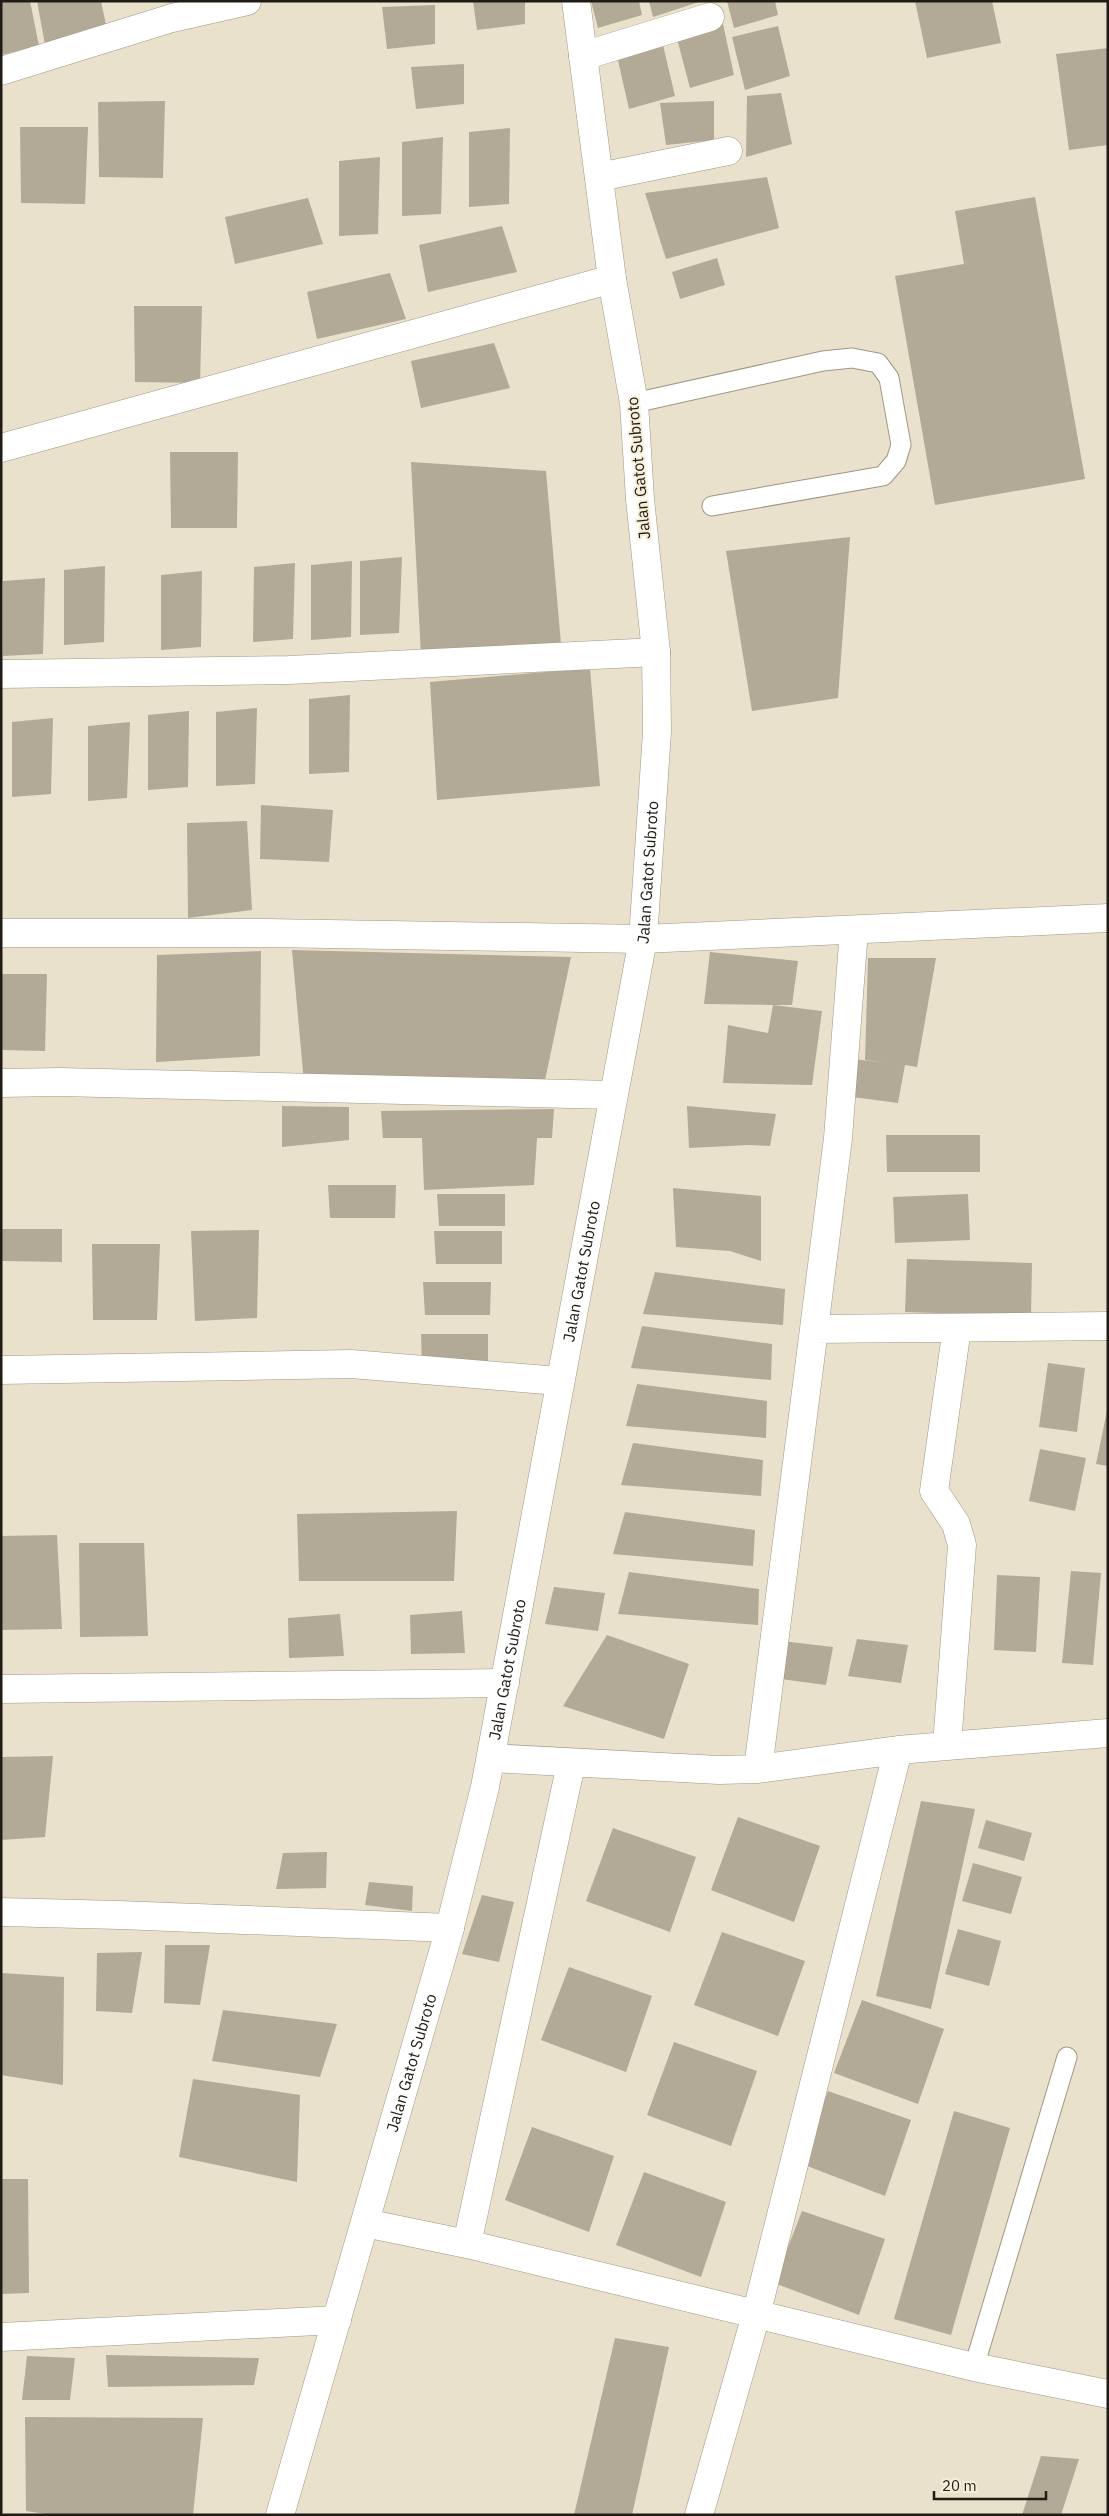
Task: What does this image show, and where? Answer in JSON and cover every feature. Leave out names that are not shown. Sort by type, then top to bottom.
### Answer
[{"type":"street","points":[[1,71],[172,18],[247,1]]},
{"type":"street","name":"Jalan Gatot Subroto","points":[[280,2515],[450,1928],[491,1758],[643,939],[658,732],[656,652],[640,499],[634,403],[612,279],[576,1]]},
{"type":"street","points":[[583,56],[710,18]]},
{"type":"street","points":[[599,177],[728,151]]},
{"type":"street","points":[[1,448],[612,279]]},
{"type":"street","points":[[1,674],[289,670],[656,652]]},
{"type":"street","points":[[1,933],[267,933],[643,939],[1108,918]]},
{"type":"street","points":[[758,1769],[838,1138],[854,930]]},
{"type":"street","points":[[1,1083],[59,1082],[614,1095]]},
{"type":"street","points":[[814,1329],[1108,1326]]},
{"type":"street","points":[[947,1745],[962,1545],[956,1524],[934,1491],[956,1328]]},
{"type":"street","points":[[1,1370],[351,1364],[560,1381]]},
{"type":"street","points":[[1,1690],[505,1683]]},
{"type":"street","points":[[491,1758],[571,1764],[720,1770],[758,1769],[898,1750],[1108,1733]]},
{"type":"street","points":[[699,2515],[756,2316],[898,1750]]},
{"type":"street","points":[[467,2244],[571,1764]]},
{"type":"street","points":[[1,1912],[450,1928]]},
{"type":"street","points":[[366,2223],[467,2244],[756,2316],[974,2367],[1108,2394]]},
{"type":"street","points":[[1,2337],[337,2320]]},
{"type":"lane","points":[[634,403],[823,361],[852,358],[878,363],[889,378],[901,445],[896,461],[883,476],[712,506]]},
{"type":"lane","points":[[974,2367],[1067,2056]]},
{"type":"building","points":[[1,1],[30,1],[39,46],[1,55]]},
{"type":"building","points":[[37,1],[101,1],[107,30],[45,45]]},
{"type":"building","points":[[473,1],[525,1],[525,24],[477,30]]},
{"type":"building","points":[[591,1],[639,1],[642,15],[598,28]]},
{"type":"building","points":[[649,1],[699,1],[699,2],[653,17]]},
{"type":"building","points":[[727,1],[775,1],[778,15],[734,28]]},
{"type":"building","points":[[915,1],[992,1],[1001,43],[927,58]]},
{"type":"building","points":[[435,5],[435,44],[387,49],[382,7]]},
{"type":"building","points":[[723,24],[734,75],[690,88],[676,35]]},
{"type":"building","points":[[778,26],[790,76],[745,90],[732,37]]},
{"type":"building","points":[[663,45],[675,96],[629,109],[617,56]]},
{"type":"building","points":[[1108,48],[1108,145],[1069,150],[1056,54]]},
{"type":"building","points":[[464,64],[464,104],[416,109],[411,67]]},
{"type":"building","points":[[781,93],[792,144],[746,157],[747,96]]},
{"type":"building","points":[[165,101],[163,178],[99,177],[98,102]]},
{"type":"building","points":[[714,101],[714,140],[666,145],[660,103]]},
{"type":"building","points":[[20,127],[88,127],[85,204],[21,203]]},
{"type":"building","points":[[510,128],[509,204],[469,207],[469,132]]},
{"type":"building","points":[[443,137],[441,214],[402,216],[402,142]]},
{"type":"building","points":[[380,157],[378,234],[339,236],[339,161]]},
{"type":"building","points":[[767,177],[779,228],[666,259],[645,193]]},
{"type":"building","points":[[1035,197],[1085,479],[935,505],[895,276],[964,264],[955,211]]},
{"type":"building","points":[[308,198],[323,244],[235,264],[225,217]]},
{"type":"building","points":[[502,226],[517,272],[428,292],[419,245]]},
{"type":"building","points":[[717,258],[725,285],[680,299],[672,272]]},
{"type":"building","points":[[390,273],[406,319],[317,339],[307,292]]},
{"type":"building","points":[[134,306],[202,306],[200,383],[135,382]]},
{"type":"building","points":[[494,343],[510,388],[421,408],[411,361]]},
{"type":"building","points":[[170,452],[238,452],[237,528],[171,528]]},
{"type":"building","points":[[411,462],[546,471],[561,644],[421,656]]},
{"type":"building","points":[[850,537],[838,698],[752,711],[726,551]]},
{"type":"building","points":[[402,557],[399,633],[360,635],[360,561]]},
{"type":"building","points":[[352,561],[351,637],[311,640],[311,565]]},
{"type":"building","points":[[295,563],[293,639],[253,642],[254,567]]},
{"type":"building","points":[[105,566],[104,642],[64,645],[64,570]]},
{"type":"building","points":[[202,571],[201,647],[161,650],[161,575]]},
{"type":"building","points":[[45,578],[43,654],[3,656],[3,581]]},
{"type":"building","points":[[590,668],[600,786],[437,800],[430,682]]},
{"type":"building","points":[[350,695],[349,772],[309,774],[309,699]]},
{"type":"building","points":[[257,708],[255,784],[216,786],[216,712]]},
{"type":"building","points":[[189,711],[188,787],[148,790],[148,715]]},
{"type":"building","points":[[53,718],[51,794],[12,797],[12,722]]},
{"type":"building","points":[[130,722],[127,798],[88,801],[88,726]]},
{"type":"building","points":[[261,805],[333,810],[329,862],[260,859]]},
{"type":"building","points":[[247,821],[252,910],[188,918],[187,823]]},
{"type":"building","points":[[292,950],[571,957],[544,1085],[304,1083]]},
{"type":"building","points":[[261,951],[260,1056],[156,1062],[157,955]]},
{"type":"building","points":[[710,952],[798,961],[792,1005],[704,1004]]},
{"type":"building","points":[[868,958],[936,958],[917,1067],[905,1065],[898,1103],[845,1096],[853,1059],[886,1063],[865,1060]]},
{"type":"building","points":[[1,974],[47,974],[45,1051],[1,1050]]},
{"type":"building","points":[[773,1005],[822,1011],[812,1085],[723,1083],[728,1025],[768,1033]]},
{"type":"building","points":[[282,1106],[349,1107],[349,1140],[282,1147]]},
{"type":"building","points":[[687,1106],[776,1114],[770,1146],[749,1145],[689,1148]]},
{"type":"building","points":[[554,1109],[552,1138],[537,1138],[534,1185],[424,1190],[422,1138],[383,1138],[381,1111]]},
{"type":"building","points":[[886,1135],[980,1135],[980,1172],[887,1172]]},
{"type":"building","points":[[328,1185],[396,1185],[395,1218],[330,1218]]},
{"type":"building","points":[[673,1188],[761,1196],[761,1261],[730,1251],[676,1247]]},
{"type":"building","points":[[437,1194],[505,1194],[505,1226],[439,1226]]},
{"type":"building","points":[[968,1194],[970,1240],[895,1243],[893,1197]]},
{"type":"building","points":[[1,1229],[62,1229],[62,1262],[1,1261]]},
{"type":"building","points":[[259,1230],[257,1318],[195,1321],[191,1231]]},
{"type":"building","points":[[434,1231],[502,1231],[502,1264],[436,1264]]},
{"type":"building","points":[[92,1244],[160,1244],[157,1320],[93,1320]]},
{"type":"building","points":[[907,1259],[1032,1263],[1031,1316],[905,1312]]},
{"type":"building","points":[[655,1272],[785,1289],[783,1325],[643,1314]]},
{"type":"building","points":[[423,1282],[491,1282],[490,1315],[425,1315]]},
{"type":"building","points":[[642,1326],[772,1344],[771,1380],[631,1368]]},
{"type":"building","points":[[421,1334],[488,1334],[488,1367],[422,1367]]},
{"type":"building","points":[[1048,1363],[1085,1368],[1077,1432],[1039,1427]]},
{"type":"building","points":[[637,1384],[767,1401],[766,1438],[626,1426]]},
{"type":"building","points":[[1108,1411],[1108,1466],[1096,1464]]},
{"type":"building","points":[[633,1443],[763,1460],[761,1496],[621,1485]]},
{"type":"building","points":[[1040,1449],[1086,1458],[1075,1511],[1029,1501]]},
{"type":"building","points":[[457,1511],[454,1581],[299,1581],[297,1514]]},
{"type":"building","points":[[625,1512],[755,1530],[753,1566],[613,1554]]},
{"type":"building","points":[[57,1535],[62,1629],[1,1630],[1,1536]]},
{"type":"building","points":[[79,1543],[144,1543],[148,1636],[80,1637]]},
{"type":"building","points":[[1071,1571],[1101,1573],[1093,1665],[1062,1663]]},
{"type":"building","points":[[629,1572],[759,1589],[758,1625],[618,1614]]},
{"type":"building","points":[[997,1575],[1040,1577],[1036,1652],[994,1650]]},
{"type":"building","points":[[554,1587],[605,1593],[598,1631],[545,1624]]},
{"type":"building","points":[[462,1611],[465,1653],[411,1654],[410,1615]]},
{"type":"building","points":[[340,1614],[344,1656],[289,1658],[288,1618]]},
{"type":"building","points":[[607,1635],[689,1664],[664,1739],[563,1706]]},
{"type":"building","points":[[857,1639],[908,1645],[901,1683],[848,1676]]},
{"type":"building","points":[[782,1641],[833,1647],[826,1685],[773,1678]]},
{"type":"building","points":[[53,1756],[45,1837],[1,1840],[1,1757]]},
{"type":"building","points":[[921,1801],[975,1809],[931,2009],[876,1996]]},
{"type":"building","points":[[738,1817],[820,1846],[794,1922],[711,1890]]},
{"type":"building","points":[[986,1820],[1032,1833],[1024,1861],[978,1848]]},
{"type":"building","points":[[613,1828],[696,1857],[670,1932],[586,1901]]},
{"type":"building","points":[[327,1852],[326,1888],[276,1889],[283,1853]]},
{"type":"building","points":[[973,1863],[1022,1877],[1011,1914],[962,1901]]},
{"type":"building","points":[[369,1882],[413,1886],[412,1911],[365,1905]]},
{"type":"building","points":[[482,1895],[514,1902],[499,1962],[462,1954]]},
{"type":"building","points":[[958,1929],[1001,1941],[989,1986],[945,1974]]},
{"type":"building","points":[[722,1932],[805,1961],[778,2036],[694,2005]]},
{"type":"building","points":[[165,1945],[210,1945],[200,2005],[164,2003]]},
{"type":"building","points":[[142,1952],[132,2013],[96,2011],[97,1953]]},
{"type":"building","points":[[569,1967],[652,1996],[626,2072],[541,2040]]},
{"type":"building","points":[[1,1973],[64,1977],[63,2085],[1,2075]]},
{"type":"building","points":[[862,2000],[944,2029],[918,2104],[834,2073]]},
{"type":"building","points":[[223,2010],[337,2024],[320,2077],[212,2061]]},
{"type":"building","points":[[674,2042],[757,2071],[731,2146],[647,2115]]},
{"type":"building","points":[[193,2079],[300,2095],[297,2182],[179,2157]]},
{"type":"building","points":[[828,2091],[911,2120],[885,2196],[802,2164]]},
{"type":"building","points":[[954,2111],[1010,2128],[951,2335],[894,2319]]},
{"type":"building","points":[[532,2127],[614,2156],[589,2232],[505,2200]]},
{"type":"building","points":[[644,2172],[726,2202],[701,2277],[616,2245]]},
{"type":"building","points":[[1,2179],[28,2179],[29,2293],[1,2294]]},
{"type":"building","points":[[802,2211],[885,2239],[859,2315],[774,2283]]},
{"type":"building","points":[[615,2338],[669,2347],[632,2515],[574,2515]]},
{"type":"building","points":[[106,2355],[259,2358],[254,2385],[108,2387]]},
{"type":"building","points":[[27,2356],[75,2358],[70,2400],[22,2400]]},
{"type":"building","points":[[25,2417],[203,2418],[193,2515],[53,2515],[26,2511]]},
{"type":"building","points":[[1041,2456],[1079,2459],[1061,2515],[1022,2515]]}]
